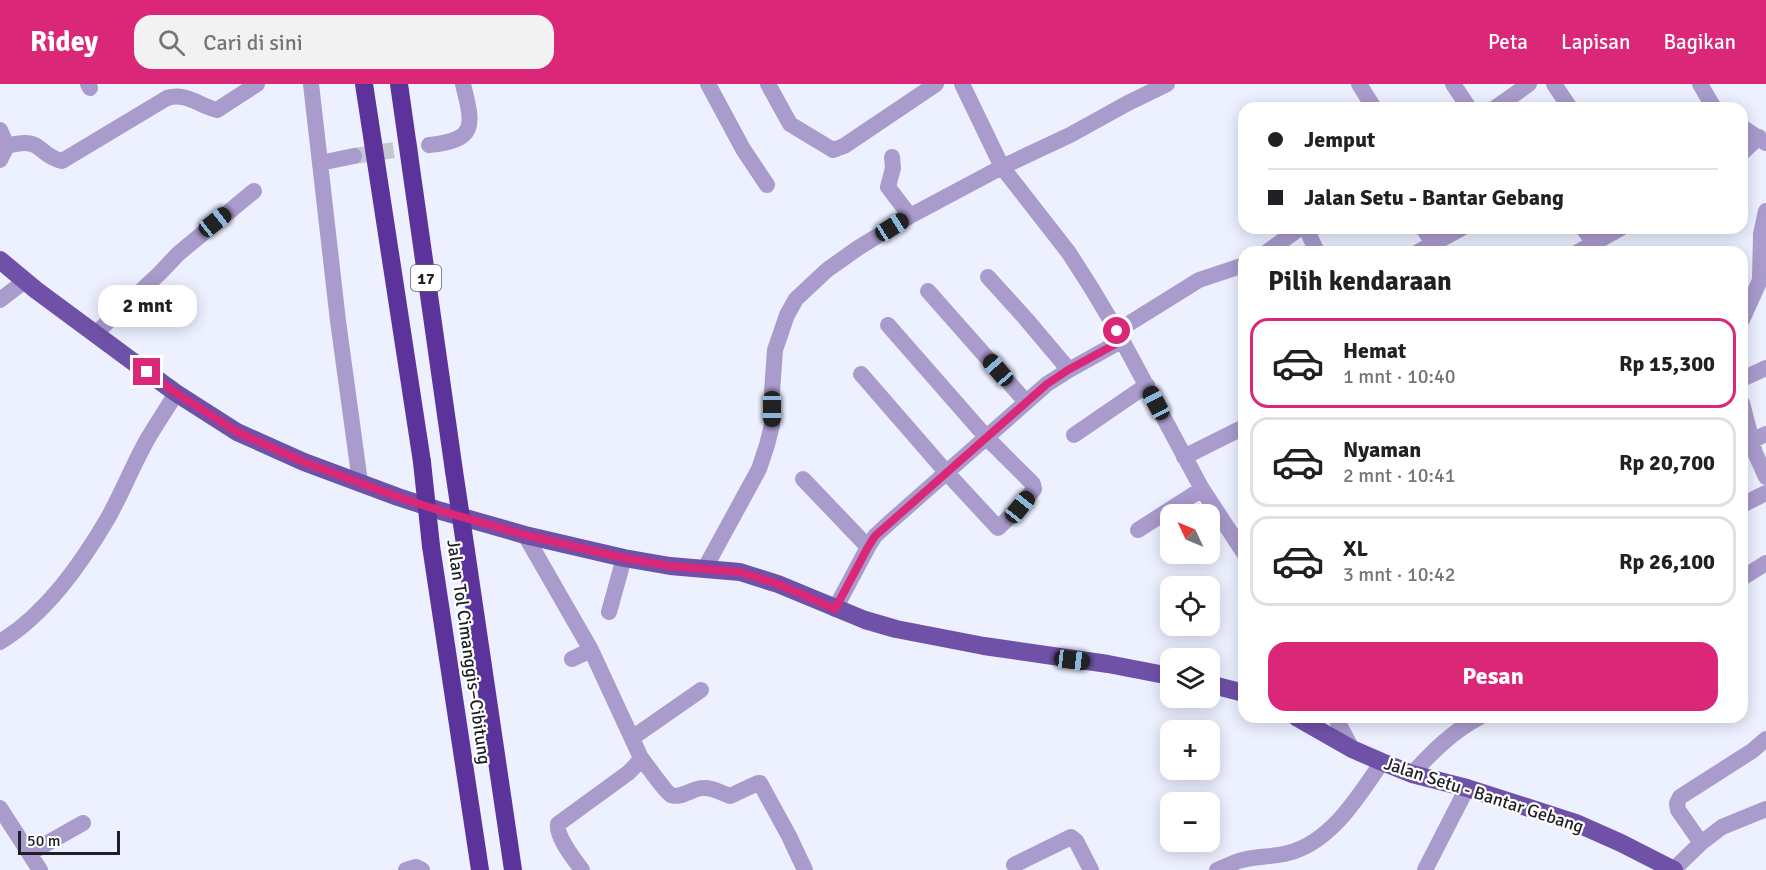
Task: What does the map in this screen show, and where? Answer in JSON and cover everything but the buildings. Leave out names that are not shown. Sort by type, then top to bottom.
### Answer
[{"type":"highway","name":"Jalan Tol Cimanggis–Cibitung","points":[[364,84],[422,462],[431,546],[480,870]]},
{"type":"highway","name":"Jalan Tol Cimanggis–Cibitung","points":[[399,84],[513,870]]},
{"type":"main road","points":[[0,260],[176,393],[237,432],[304,462],[441,511],[525,535],[624,558],[670,566],[740,572],[778,584],[865,620],[906,631],[1030,654],[1108,664],[1160,674]]},
{"type":"main road","points":[[1220,687],[1238,691]]},
{"type":"main road","name":"Jalan Setu - Bantar Gebang","points":[[1306,723],[1352,749],[1382,762],[1412,774],[1467,788],[1576,823],[1673,870]]},
{"type":"street","points":[[0,130],[4,153],[18,143],[29,142],[62,161],[167,98],[183,96],[219,110],[257,84]]},
{"type":"street","points":[[311,84],[338,321],[360,482]]},
{"type":"street","points":[[429,145],[450,143],[468,129],[470,115],[464,87],[481,84]]},
{"type":"street","points":[[708,84],[743,150],[766,185]]},
{"type":"street","points":[[768,84],[790,124],[833,150],[844,146],[936,84]]},
{"type":"street","points":[[963,84],[1002,167],[1069,254],[1119,336],[1202,489],[1238,544]]},
{"type":"street","points":[[705,568],[759,469],[772,425],[775,350],[784,324],[801,294],[827,270],[910,216],[1167,84]]},
{"type":"street","points":[[1359,84],[1370,102]]},
{"type":"street","points":[[1453,84],[1465,102]]},
{"type":"street","points":[[1504,102],[1529,84]]},
{"type":"street","points":[[1554,84],[1566,102]]},
{"type":"street","points":[[1700,84],[1710,102]]},
{"type":"street","points":[[1748,131],[1762,140],[1748,149]]},
{"type":"street","points":[[320,163],[354,156]]},
{"type":"street","points":[[892,157],[893,168],[888,187],[910,216]]},
{"type":"street","points":[[96,333],[178,254],[254,191]]},
{"type":"street","points":[[1748,307],[1760,280],[1761,234],[1766,211]]},
{"type":"street","points":[[1275,246],[1292,234]]},
{"type":"street","points":[[1428,234],[1433,243]]},
{"type":"street","points":[[1428,246],[1450,234]]},
{"type":"street","points":[[1587,234],[1594,243]]},
{"type":"street","points":[[1589,246],[1610,234]]},
{"type":"street","points":[[835,609],[875,536],[1047,384],[1199,280],[1238,267]]},
{"type":"street","points":[[988,278],[1068,370]]},
{"type":"street","points":[[0,300],[26,281]]},
{"type":"street","points":[[928,291],[1026,402]]},
{"type":"street","points":[[861,374],[947,473],[999,528],[1020,507],[1034,488],[888,325]]},
{"type":"street","points":[[1748,376],[1766,368]]},
{"type":"street","points":[[1074,435],[1146,385]]},
{"type":"street","points":[[0,642],[37,612],[74,571],[108,518],[147,439],[176,393]]},
{"type":"street","points":[[1748,416],[1758,438],[1766,477]]},
{"type":"street","points":[[1184,458],[1238,430]]},
{"type":"street","points":[[803,479],[868,547]]},
{"type":"street","points":[[1138,530],[1202,489]]},
{"type":"street","points":[[1748,502],[1766,493]]},
{"type":"street","points":[[525,535],[591,650],[641,758],[664,789],[672,795],[703,788],[713,789],[730,796],[750,785],[760,783],[805,870]]},
{"type":"street","points":[[609,612],[624,558]]},
{"type":"street","points":[[1748,574],[1766,563]]},
{"type":"street","points":[[572,659],[591,650]]},
{"type":"street","points":[[632,738],[701,690]]},
{"type":"street","points":[[1338,723],[1352,749]]},
{"type":"street","points":[[1412,774],[1432,752],[1471,723]]},
{"type":"street","points":[[1701,843],[1678,810],[1677,803],[1680,797],[1752,751],[1766,739]]},
{"type":"street","points":[[582,870],[558,831],[558,824],[628,773],[641,758]]},
{"type":"street","points":[[1217,870],[1242,860],[1288,853],[1312,843],[1325,833],[1355,801],[1382,762]]},
{"type":"street","points":[[1425,870],[1467,788]]},
{"type":"street","points":[[0,808],[40,870]]},
{"type":"street","points":[[1673,870],[1701,843],[1722,827],[1766,809]]},
{"type":"street","points":[[30,853],[83,823]]},
{"type":"street","points":[[1014,865],[1071,837],[1075,839],[1091,870]]},
{"type":"street","points":[[567,870],[569,852]]},
{"type":"street","points":[[406,870],[416,867],[422,870]]},
{"type":"tunnel","points":[[354,156],[429,145]]},
{"type":"route","points":[[147,372],[237,432],[304,462],[398,497],[525,535],[624,558],[670,566],[740,572],[778,584],[835,609],[875,536],[1047,384],[1121,341],[1117,331]]}]
